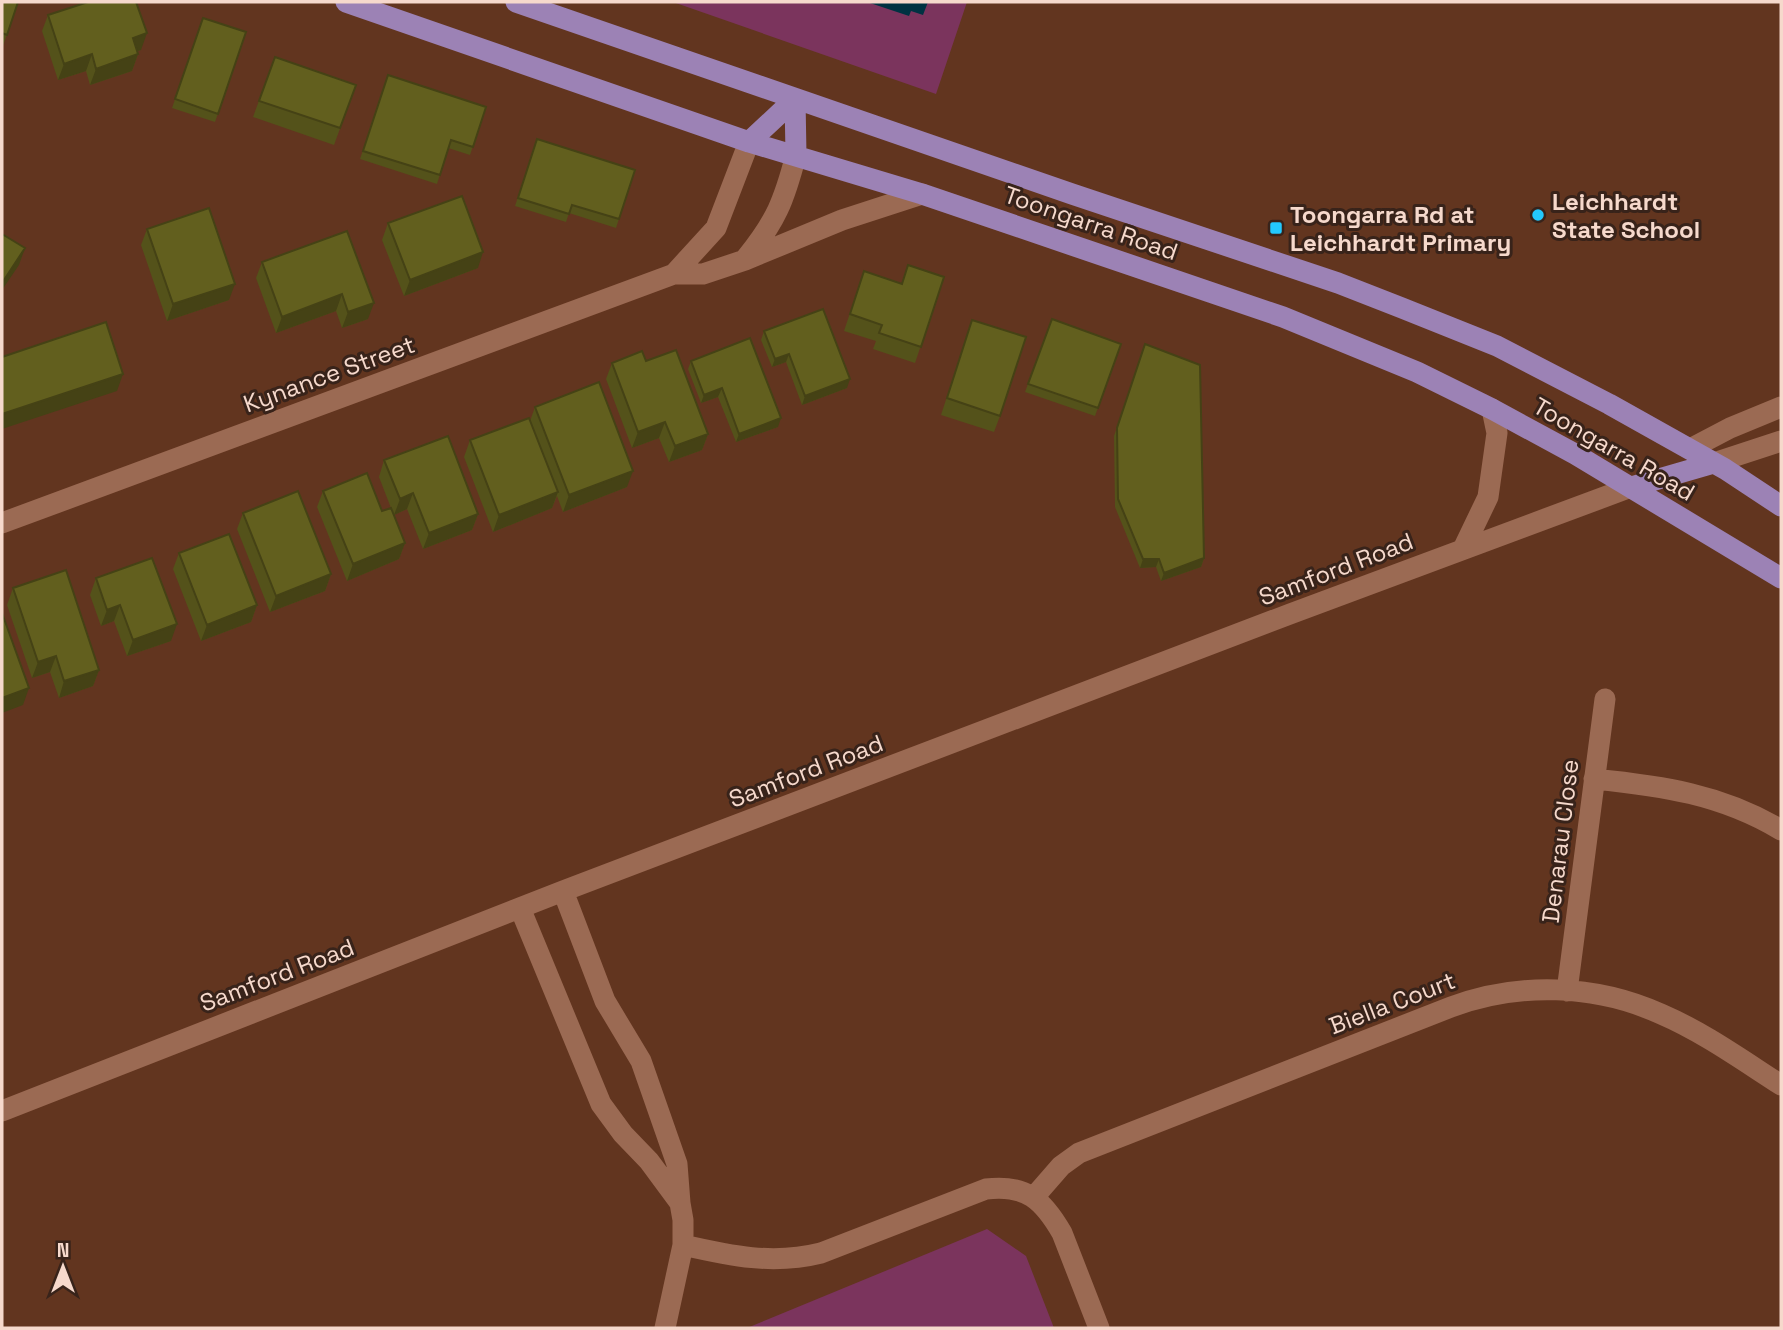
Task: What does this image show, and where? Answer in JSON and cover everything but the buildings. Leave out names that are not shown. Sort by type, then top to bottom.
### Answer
[{"type":"main road","name":"Toongarra Road","points":[[346,2],[749,142],[922,194],[1283,317],[1417,372],[1492,409],[1631,487],[1781,578]]},
{"type":"main road","name":"Toongarra Road","points":[[516,2],[1338,283],[1497,346],[1690,449],[1781,506]]},
{"type":"main road","points":[[749,142],[795,99]]},
{"type":"main road","points":[[795,99],[796,155]]},
{"type":"main road","name":"Samford Road","points":[[1631,487],[1690,449]]},
{"type":"main road","name":"Samford Road","points":[[1631,487],[1714,463]]},
{"type":"street","points":[[674,274],[716,228],[749,142]]},
{"type":"street","points":[[745,260],[769,230],[786,195],[796,155]]},
{"type":"street","points":[[674,274],[703,274],[745,260],[842,219],[922,194]]},
{"type":"street","name":"Kynance Street","points":[[2,523],[674,274]]},
{"type":"street","name":"Samford Road","points":[[1690,449],[1730,428],[1781,407]]},
{"type":"street","points":[[1463,550],[1489,497],[1497,433],[1492,409]]},
{"type":"street","name":"Samford Road","points":[[1714,463],[1781,441]]},
{"type":"street","name":"Samford Road","points":[[2,1111],[564,891],[1631,487]]},
{"type":"street","name":"Denarau Close","points":[[1567,990],[1605,699]]},
{"type":"street","points":[[1594,779],[1662,786],[1706,796],[1781,830]]},
{"type":"street","points":[[564,891],[605,1001],[642,1061],[677,1164],[683,1245],[664,1328]]},
{"type":"street","points":[[520,908],[601,1104],[680,1203]]},
{"type":"street","name":"Biella Court","points":[[1034,1197],[1061,1166],[1079,1153],[1451,1007],[1502,993],[1540,989],[1567,990],[1607,996],[1659,1013],[1692,1030],[1781,1085]]},
{"type":"street","points":[[683,1245],[752,1259],[799,1258],[821,1253],[986,1189],[1012,1189],[1034,1197],[1046,1208],[1062,1233],[1099,1328]]},
{"type":"shaded area","points":[[673,2],[967,2],[936,94]]},
{"type":"shaded area","points":[[987,1229],[1026,1256],[1054,1328],[747,1328]]},
{"type":"water","points":[[867,2],[928,2],[923,15],[911,11],[909,16]]},
{"type":"place","name":"Leichhardt State School","points":[[1538,215]]},
{"type":"place","name":"Toongarra Rd at Leichhardt Primary","points":[[1276,228]]}]
